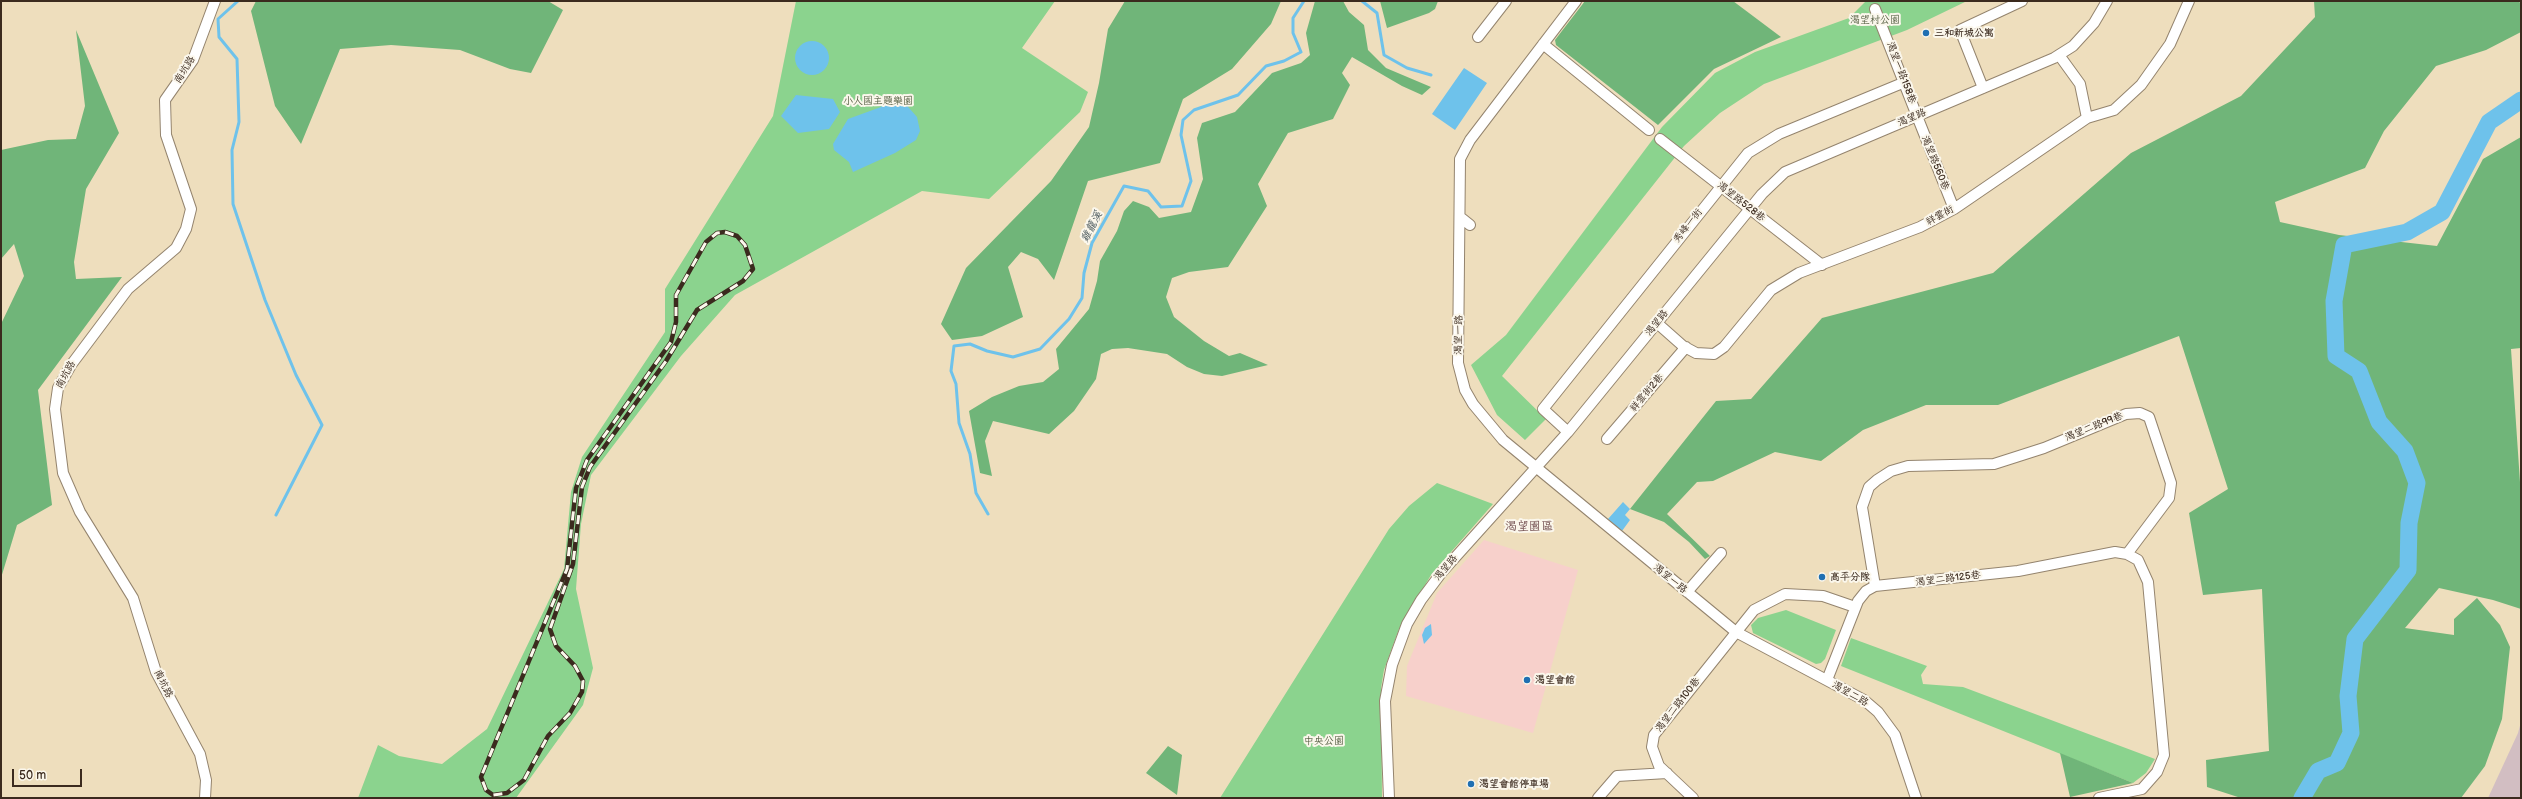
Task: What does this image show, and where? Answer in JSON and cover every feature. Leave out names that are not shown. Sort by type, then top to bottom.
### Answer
[{"type":"street","name":"南坑路","points":[[205,798],[206,780],[200,754],[156,672],[132,598],[80,512],[63,473],[55,409],[58,388],[71,364],[128,289],[176,248],[186,229],[191,209],[166,135],[165,100],[193,60],[215,1]]},
{"type":"street","points":[[1478,37],[1506,1]]},
{"type":"street","name":"渴望一路","points":[[1576,1],[1543,44],[1483,128],[1468,153],[1460,159],[1462,281],[1458,363],[1465,390],[1473,404],[1503,440],[1536,469],[1736,632]]},
{"type":"street","points":[[1983,88],[1960,30],[2022,1]]},
{"type":"street","name":"渴望路","points":[[1389,798],[1385,701],[1392,665],[1407,624],[1421,600],[1442,572],[1568,432],[1750,209],[1785,172],[1983,88],[2037,67],[2059,55],[2073,46],[2094,23],[2107,1]]},
{"type":"street","name":"祥雲街","points":[[1657,323],[1686,347],[1696,353],[1714,354],[1724,347],[1771,290],[1799,273],[1920,227],[1954,209],[2087,118],[2114,110],[2141,85],[2170,44],[2189,1]]},
{"type":"street","name":"渴望一路158巷","points":[[1875,10],[1905,82],[1917,116]]},
{"type":"street","points":[[1543,44],[1649,130]]},
{"type":"street","points":[[2059,55],[2080,84],[2087,118]]},
{"type":"street","name":"秀峰一街","points":[[1568,432],[1543,409],[1632,300],[1720,186],[1748,153],[1779,134],[1905,82]]},
{"type":"street","name":"渴望路560巷","points":[[1917,116],[1954,209]]},
{"type":"street","name":"渴望路528巷","points":[[1660,139],[1822,265]]},
{"type":"street","points":[[1460,217],[1470,225]]},
{"type":"street","name":"祥雲街2巷","points":[[1608,439],[1686,347]]},
{"type":"street","name":"渴望二路99巷","points":[[1875,586],[1862,507],[1869,487],[1877,480],[1891,471],[1908,466],[1994,464],[2044,448],[2126,414],[2140,413],[2149,417],[2171,483],[2168,498],[2127,554]]},
{"type":"street","name":"渴望二路125巷","points":[[1875,586],[2018,571],[2115,552],[2127,554]]},
{"type":"street","points":[[1687,592],[1721,553]]},
{"type":"street","points":[[2099,798],[2142,789],[2157,772],[2164,755],[2148,582],[2138,560],[2127,554]]},
{"type":"street","points":[[1827,680],[1855,607],[1866,591],[1875,586]]},
{"type":"street","name":"渴望二路100巷","points":[[1693,798],[1666,773],[1654,758],[1652,747],[1654,735],[1754,610],[1785,594],[1823,596],[1855,607]]},
{"type":"street","name":"渴望二路","points":[[1736,632],[1864,700],[1878,712],[1895,735],[1916,798]]},
{"type":"street","points":[[1598,798],[1617,776],[1666,773]]},
{"type":"shaded area","name":"渴望會館","points":[[1484,540],[1578,570],[1533,733],[1406,696],[1407,666],[1437,593]]},
{"type":"shaded area","points":[[2521,722],[2521,798],[2488,798],[2518,733]]},
{"type":"green space","points":[[256,1],[548,1],[563,10],[531,73],[510,69],[460,50],[391,45],[340,49],[301,144],[275,106],[251,11]]},
{"type":"green space","name":"小人國主題樂園","points":[[796,1],[1055,1],[1022,48],[1088,92],[1080,112],[989,199],[922,191],[735,295],[681,356],[591,475],[581,524],[576,589],[593,668],[583,705],[516,798],[358,798],[378,745],[399,756],[442,764],[487,729],[564,569],[571,492],[582,457],[665,332],[665,289],[773,116]]},
{"type":"green space","points":[[1125,1],[1281,1],[1271,24],[1232,69],[1183,99],[1160,163],[1088,181],[1054,280],[1038,259],[1021,252],[1008,267],[1023,317],[982,336],[952,340],[941,324],[966,268],[1051,181],[1089,127],[1099,83],[1108,29]]},
{"type":"green space","points":[[1315,1],[1343,1],[1349,12],[1364,25],[1368,50],[1386,68],[1431,87],[1422,95],[1402,86],[1352,57],[1342,73],[1350,85],[1333,119],[1288,133],[1258,184],[1267,206],[1228,267],[1189,272],[1172,278],[1166,297],[1174,317],[1204,341],[1229,356],[1240,353],[1268,365],[1222,376],[1204,374],[1187,367],[1167,354],[1128,348],[1112,349],[1101,354],[1096,379],[1074,411],[1049,434],[993,421],[985,441],[992,476],[980,473],[969,411],[992,397],[1019,386],[1043,382],[1059,369],[1056,349],[1089,309],[1097,281],[1100,261],[1117,231],[1124,211],[1133,201],[1149,207],[1159,218],[1191,212],[1203,179],[1197,138],[1202,123],[1235,112],[1272,73],[1301,63],[1310,55],[1306,33]]},
{"type":"green space","points":[[1380,1],[1438,1],[1435,9],[1429,13],[1387,28]]},
{"type":"green space","points":[[1585,1],[1733,1],[1781,37],[1714,69],[1658,125],[1556,45],[1555,40]]},
{"type":"green space","name":"渴望村公園","points":[[1866,1],[1967,1],[1907,30],[1764,84],[1720,113],[1684,146],[1502,376],[1546,419],[1525,440],[1497,415],[1471,365],[1506,335],[1662,127],[1715,73],[1755,52],[1849,18]]},
{"type":"green space","points":[[2314,1],[2519,1],[2521,5],[2521,32],[2486,50],[2436,66],[2384,131],[2365,168],[2275,202],[2280,222],[2339,235],[2437,246],[2483,159],[2521,137],[2521,348],[2511,349],[2521,497],[2521,609],[2493,600],[2439,588],[2405,628],[2454,635],[2454,619],[2477,598],[2500,625],[2510,647],[2502,719],[2485,766],[2461,798],[2241,798],[2207,787],[2206,760],[2269,751],[2262,589],[2203,595],[2189,513],[2228,489],[2179,336],[1998,405],[1926,405],[1863,430],[1821,461],[1775,452],[1713,481],[1697,482],[1667,514],[1710,556],[1705,559],[1689,542],[1664,522],[1630,509],[1716,401],[1751,399],[1822,318],[1993,273],[2131,153],[2241,96],[2315,17]]},
{"type":"green space","points":[[76,30],[119,133],[86,189],[74,262],[76,279],[122,277],[38,390],[52,505],[17,525],[1,578],[1,324],[24,276],[14,244],[1,259],[1,150],[48,140],[76,139],[85,106]]},
{"type":"green space","name":"中央公園","points":[[1437,483],[1493,504],[1431,575],[1399,629],[1384,670],[1381,688],[1382,798],[1220,798],[1389,529],[1409,506]]},
{"type":"green space","points":[[1786,610],[1836,630],[1825,659],[1821,663],[1816,664],[1753,633],[1751,625],[1758,618]]},
{"type":"green space","points":[[1851,638],[1927,666],[1921,675],[1923,684],[1963,687],[2155,759],[2146,773],[2133,783],[1841,666]]},
{"type":"green space","points":[[1168,746],[1182,755],[1177,795],[1146,773]]},
{"type":"green space","points":[[2060,753],[2133,783],[2070,797]]},
{"type":"water","points":[[812,41],[824,46],[829,58],[824,70],[812,75],[800,70],[795,58],[800,46]]},
{"type":"water","points":[[1464,68],[1487,83],[1455,130],[1432,114]]},
{"type":"water","points":[[796,95],[833,99],[840,112],[829,129],[798,133],[781,116]]},
{"type":"water","points":[[887,96],[902,100],[917,117],[920,131],[916,140],[895,153],[853,172],[849,162],[834,150],[833,144],[848,119],[881,107]]},
{"type":"water","points":[[1623,502],[1630,509],[1625,515],[1630,520],[1622,531],[1608,519]]},
{"type":"water","points":[[1431,624],[1432,635],[1424,644],[1422,635],[1425,628]]},
{"type":"waterway","points":[[238,1],[218,19],[219,37],[237,59],[239,122],[232,150],[233,204],[265,300],[296,375],[322,425],[276,515]]},
{"type":"waterway","name":"雞籠溪","points":[[988,514],[976,493],[970,454],[959,423],[956,384],[951,371],[954,346],[970,344],[987,351],[1013,357],[1040,349],[1069,319],[1082,298],[1084,273],[1092,243],[1124,186],[1148,191],[1161,207],[1182,206],[1191,181],[1181,135],[1183,120],[1194,110],[1238,95],[1266,66],[1284,61],[1301,52],[1293,33],[1293,18],[1304,1]]},
{"type":"waterway","points":[[1362,1],[1377,13],[1384,55],[1407,68],[1431,75]]},
{"type":"waterway","points":[[2302,798],[2318,771],[2337,763],[2351,733],[2348,696],[2355,639],[2408,570],[2409,523],[2417,483],[2405,451],[2379,422],[2359,371],[2336,356],[2334,301],[2344,245],[2407,232],[2442,212],[2489,122],[2521,100]]},
{"type":"railway","points":[[725,232],[737,236],[745,245],[753,269],[743,281],[697,310],[666,361],[590,467],[582,487],[573,564],[550,629],[556,646],[575,666],[583,681],[582,692],[570,713],[548,736],[524,780],[507,793],[493,795],[486,790],[481,777],[567,569],[576,488],[587,460],[671,342],[676,322],[676,295],[706,242],[717,233],[725,232]]},
{"type":"place","name":"三和新城公寓","points":[[1926,33]]},
{"type":"place","name":"高平分隊","points":[[1822,577]]},
{"type":"place","name":"渴望會館","points":[[1527,680]]},
{"type":"place","name":"渴望會館停車場","points":[[1471,784]]},
{"type":"district","name":"渴望園區","points":[[1529,527]]}]
